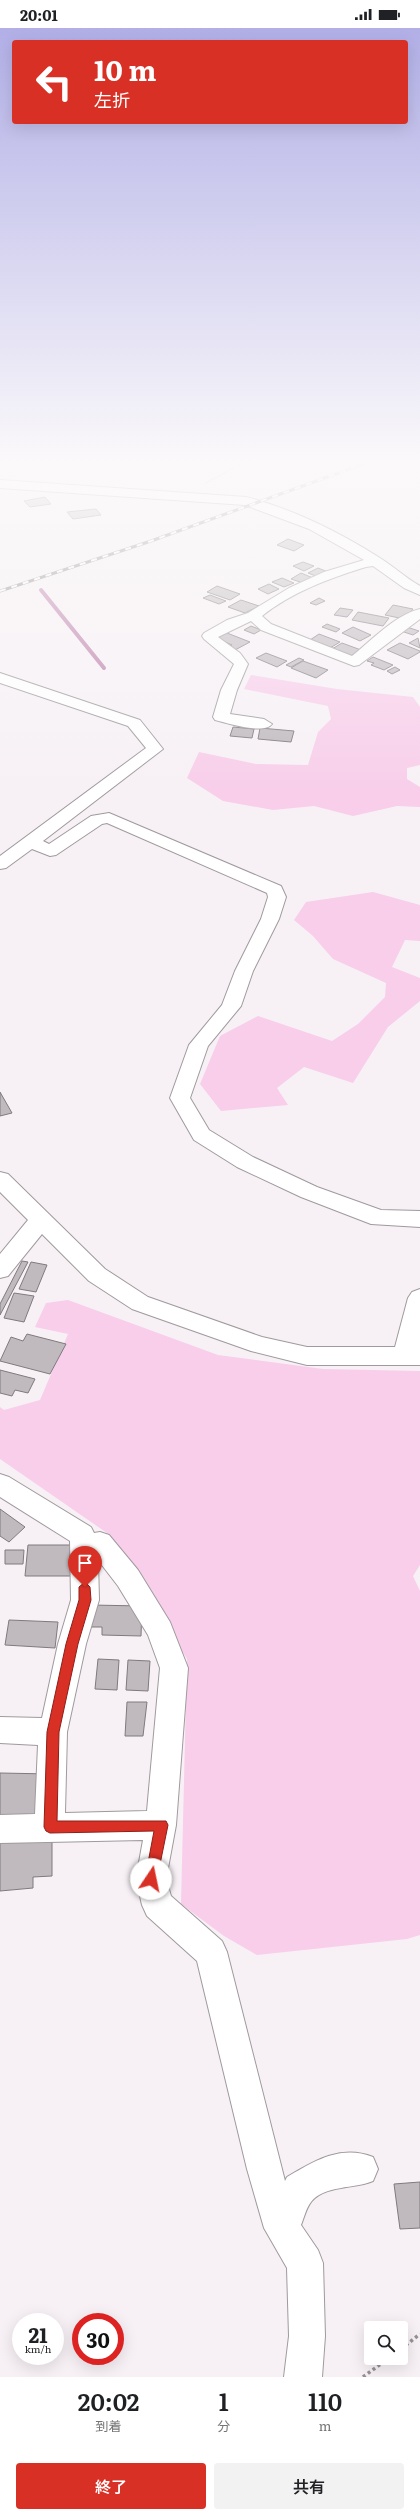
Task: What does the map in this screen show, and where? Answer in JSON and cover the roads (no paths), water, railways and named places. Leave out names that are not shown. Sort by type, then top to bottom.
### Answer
[{"type":"street","points":[[264,724],[241,722],[221,717],[229,690],[241,664],[237,656],[221,647],[209,636],[232,623],[254,616],[283,597],[339,573]]},
{"type":"street","points":[[393,573],[418,590]]},
{"type":"street","points":[[254,616],[266,627],[354,662],[399,626],[420,613]]},
{"type":"street","points":[[0,678],[134,723],[155,749],[0,864]]},
{"type":"street","points":[[30,841],[50,850],[97,820],[108,818],[275,890],[277,897],[270,919],[244,971],[231,1006],[199,1045],[180,1098],[201,1135],[245,1162],[309,1192],[379,1218],[420,1219]]},
{"type":"street","points":[[0,1179],[97,1275],[140,1303],[259,1345],[307,1356],[413,1356],[420,1298]]},
{"type":"street","points":[[0,1270],[40,1219]]},
{"type":"street","points":[[0,1484],[82,1535],[84,1547],[85,1600],[72,1644],[53,1732],[50,1827]]},
{"type":"street","points":[[84,1547],[100,1543],[128,1578],[160,1630],[174,1668],[162,1825],[151,1879],[158,1905],[211,1952],[264,2169],[282,2228],[305,2263],[307,2336],[303,2377]]},
{"type":"street","points":[[0,1730],[53,1732]]},
{"type":"street","points":[[0,1829],[162,1825]]},
{"type":"street","points":[[282,2228],[299,2189],[331,2171],[361,2169]]},
{"type":"waterway","points":[[41,590],[104,668]]},
{"type":"railway","points":[[0,591],[56,573]]}]
